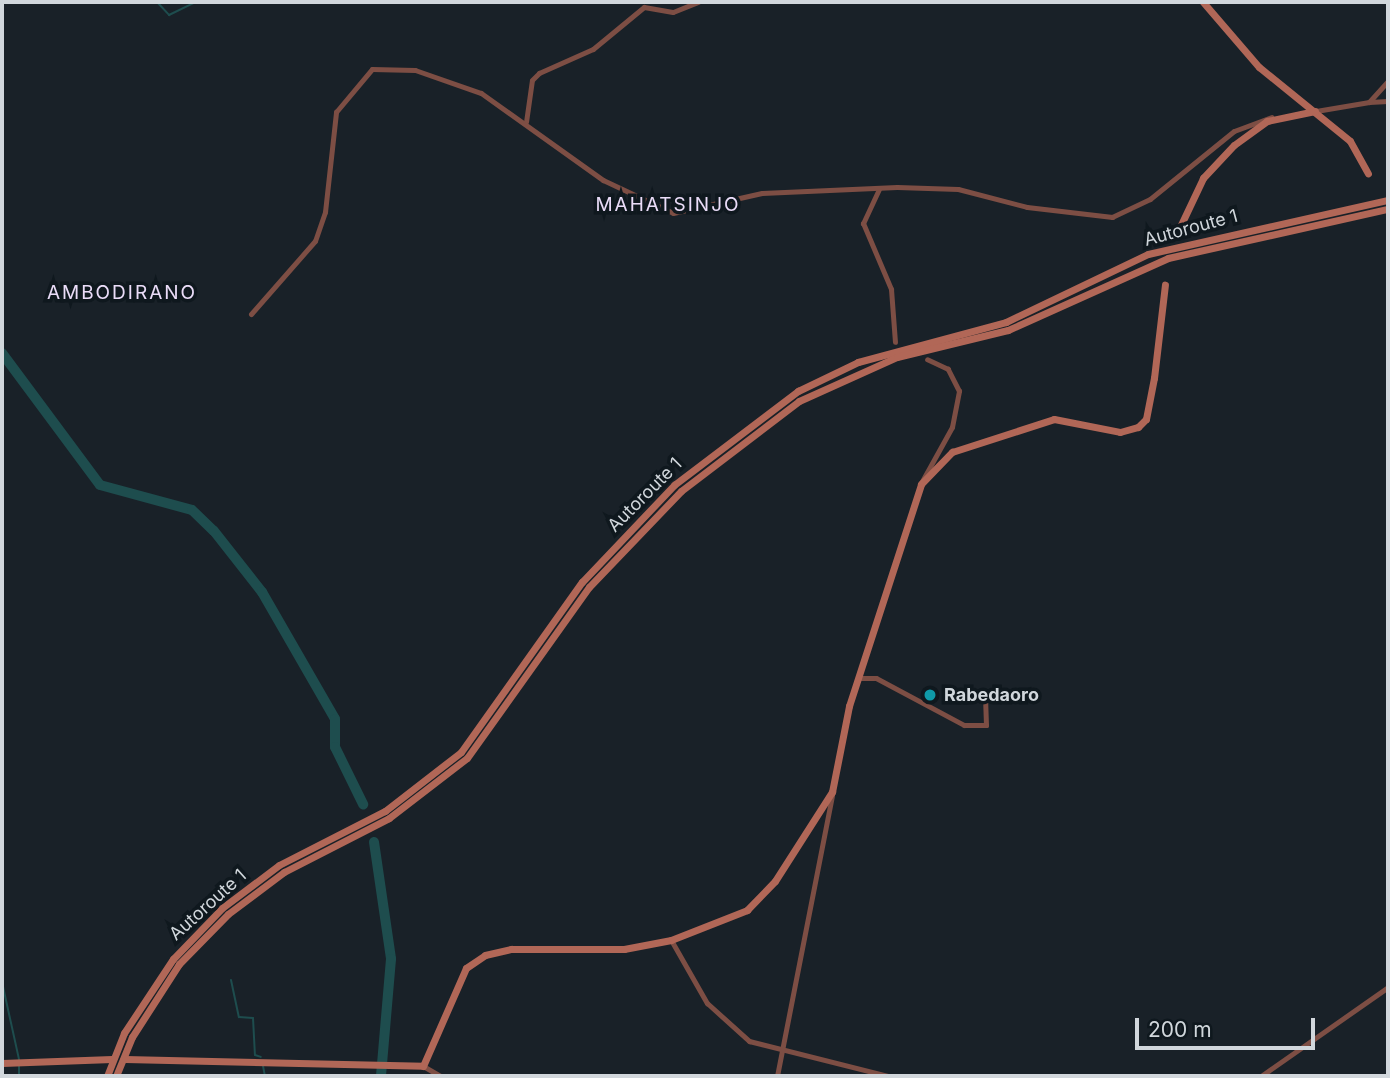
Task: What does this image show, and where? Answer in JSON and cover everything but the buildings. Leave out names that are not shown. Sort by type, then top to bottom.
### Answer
[{"type":"main road","points":[[1203,2],[1259,67],[1350,141],[1368,173]]},
{"type":"main road","points":[[1178,231],[1219,160],[1267,121],[1315,111]]},
{"type":"main road","name":"Autoroute 1","points":[[107,1076],[124,1033],[173,959],[222,908],[279,865],[385,811],[461,752],[591,573],[674,485],[798,391],[858,362],[1006,322],[1148,254],[1388,200]]},
{"type":"main road","name":"Autoroute 1","points":[[116,1076],[132,1037],[179,964],[228,914],[284,872],[389,818],[467,758],[589,587],[681,491],[799,401],[897,357],[1009,330],[1168,258],[1388,209]]},
{"type":"main road","points":[[125,1059],[423,1066],[466,968],[485,955],[671,940],[762,899],[832,792],[858,678],[921,484],[952,452],[1042,422],[1085,422],[1120,432],[1138,427],[1146,419],[1154,378],[1165,285]]},
{"type":"main road","points":[[2,1063],[25,1058],[112,1059]]},
{"type":"street","points":[[526,122],[532,80],[539,73],[593,49],[643,7],[673,12],[698,2]]},
{"type":"street","points":[[251,314],[315,241],[326,212],[335,112],[372,69],[438,77],[526,122],[603,180],[673,213],[775,192],[958,189],[1027,207],[1112,218],[1150,199],[1234,131],[1286,116]]},
{"type":"street","points":[[1369,102],[1388,81]]},
{"type":"street","points":[[1315,111],[1388,101]]},
{"type":"street","points":[[878,189],[863,223],[891,289],[895,342]]},
{"type":"street","points":[[921,484],[953,427],[959,391],[948,369],[927,359]]},
{"type":"street","points":[[858,678],[876,678],[964,725],[986,725],[985,696]]},
{"type":"street","points":[[777,1076],[787,1046],[832,792]]},
{"type":"street","points":[[671,940],[707,1003],[749,1041],[787,1046],[879,1076],[888,1076]]},
{"type":"street","points":[[1261,1076],[1388,987]]},
{"type":"street","points":[[423,1066],[440,1076]]},
{"type":"waterway","points":[[80,2],[111,2]]},
{"type":"waterway","points":[[157,2],[169,15],[196,2]]},
{"type":"waterway","points":[[2,353],[100,485],[192,510],[214,531],[262,592],[335,719],[335,747],[363,804]]},
{"type":"waterway","points":[[374,842],[391,959],[381,1076]]},
{"type":"waterway","points":[[231,980],[239,1017],[253,1018],[255,1055],[261,1057]]},
{"type":"waterway","points":[[2,982],[19,1059]]},
{"type":"waterway","points":[[19,1064],[19,1076]]},
{"type":"waterway","points":[[263,1066],[265,1076]]},
{"type":"place","name":"Rabedaoro","points":[[930,695]]},
{"type":"district","name":"MAHATSINJO","points":[[668,205]]},
{"type":"district","name":"AMBODIRANO","points":[[122,293]]}]
